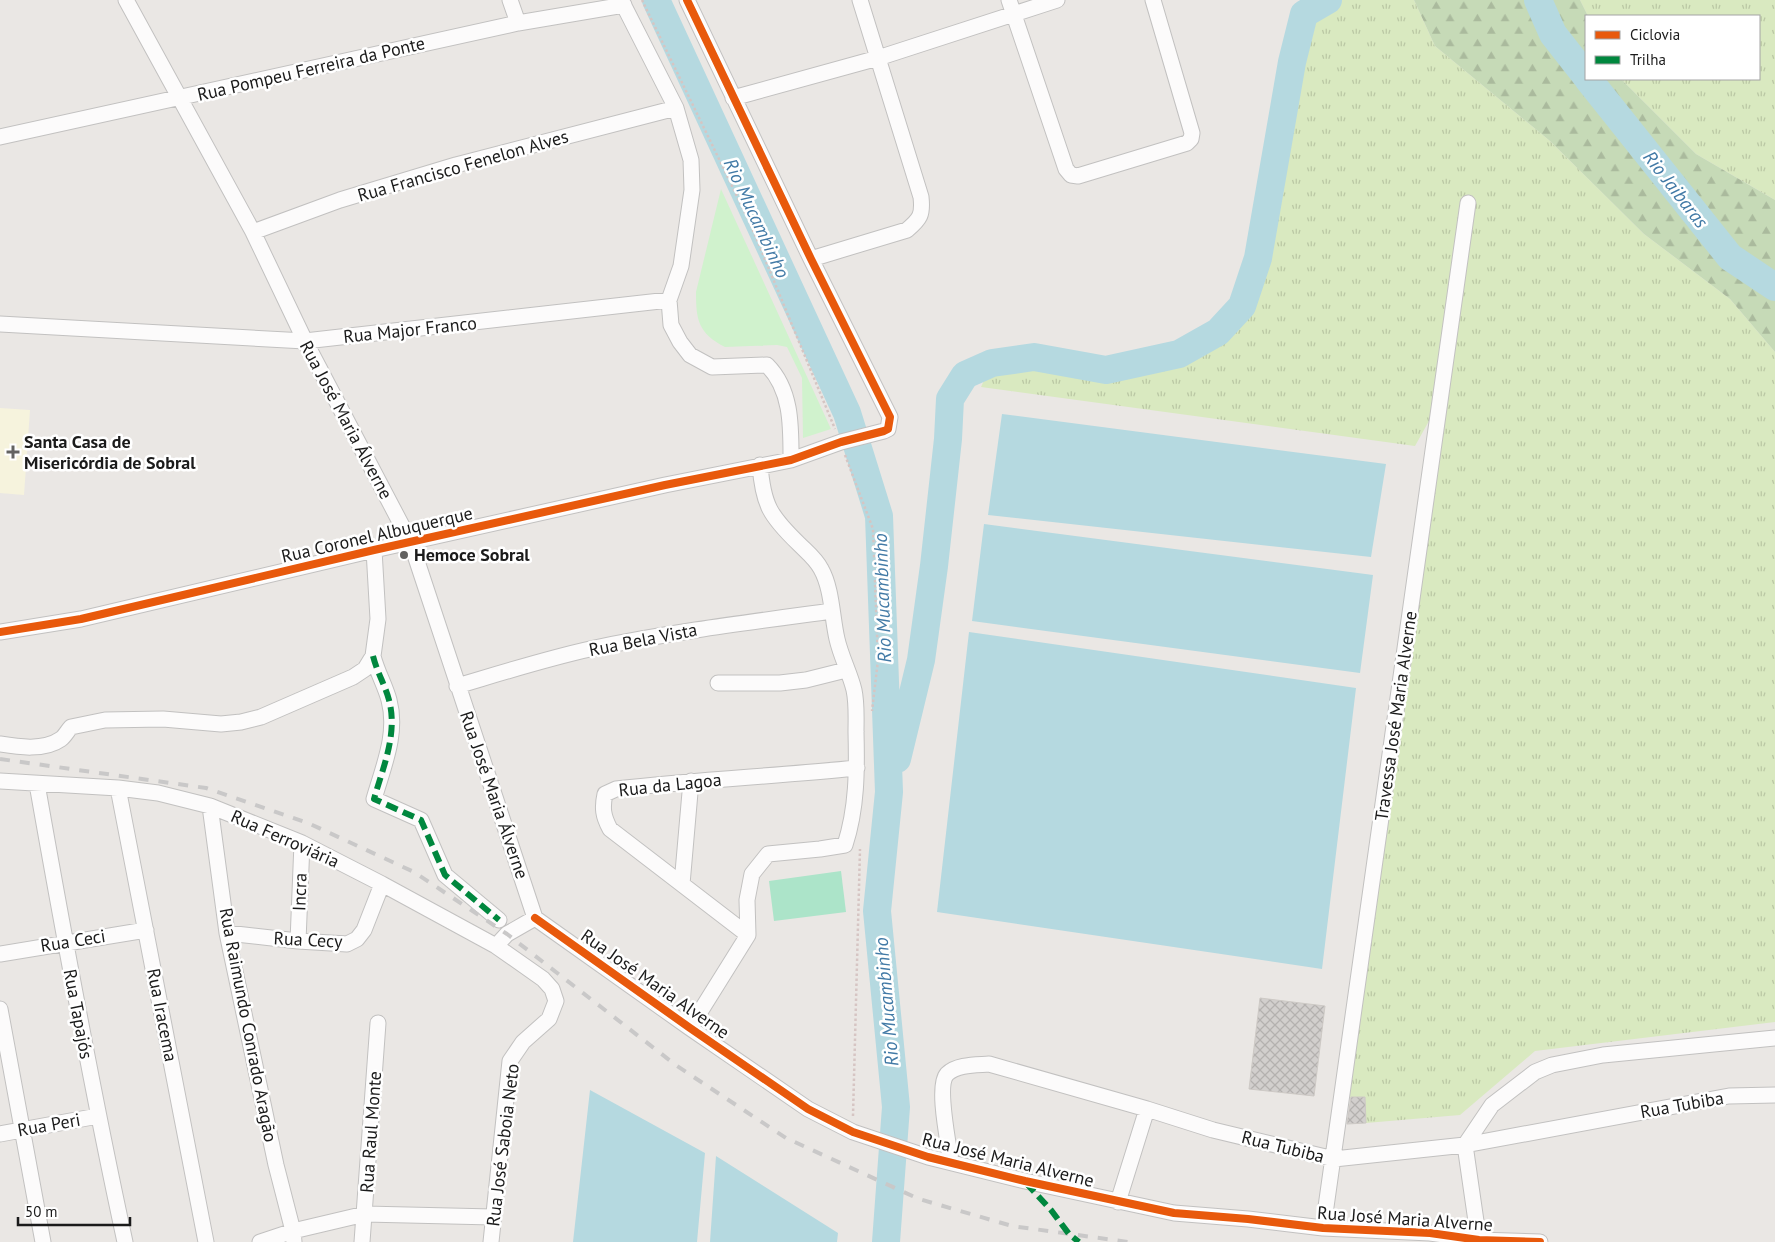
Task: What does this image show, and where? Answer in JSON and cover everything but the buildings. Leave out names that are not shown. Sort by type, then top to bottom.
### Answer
[{"type":"street","name":"Rua José Maria Álverne","points":[[126,0],[253,232],[305,341],[411,543],[535,918]]},
{"type":"street","points":[[510,0],[518,22]]},
{"type":"street","points":[[689,0],[733,98],[811,259],[907,230],[916,222],[922,211],[921,197],[860,0]]},
{"type":"street","points":[[733,98],[878,58],[1011,7],[1057,0]]},
{"type":"street","points":[[1011,7],[1066,169],[1071,175],[1078,176],[1187,143],[1191,139],[1192,132],[1153,0]]},
{"type":"street","name":"Rua Pompeu Ferreira da Ponte","points":[[0,137],[518,22],[622,3]]},
{"type":"street","points":[[622,3],[676,108],[690,160],[692,190],[682,266],[668,300],[671,326],[690,355],[712,368],[767,365],[774,373],[788,401],[791,460]]},
{"type":"street","name":"Rua Francisco Fenelon Alves","points":[[253,232],[340,200],[456,165],[676,108]]},
{"type":"street","name":"Travessa José Maria Alverne","points":[[1323,1228],[1468,203]]},
{"type":"street","name":"Rua Coronel Albuquerque","points":[[0,632],[81,619],[374,550],[760,465],[791,460],[884,431],[890,426],[890,418],[811,259]]},
{"type":"street","name":"Rua Major Franco","points":[[0,324],[305,341],[668,300]]},
{"type":"street","points":[[690,1028],[748,934],[746,900],[752,874],[768,854],[845,845],[853,812],[857,768],[855,701],[853,688],[838,640],[822,570],[768,509],[762,488],[760,465]]},
{"type":"street","points":[[374,550],[378,619],[373,656],[377,672],[389,699],[393,720],[392,738],[374,799],[421,820],[445,875],[499,920]]},
{"type":"street","name":"Rua Bela Vista","points":[[458,686],[519,667],[591,649],[711,628],[832,611]]},
{"type":"street","points":[[0,744],[35,747],[60,740],[71,727],[105,720],[163,719],[221,724],[241,722],[261,717],[353,677],[365,669],[373,656]]},
{"type":"street","points":[[718,683],[780,683],[806,680],[846,670]]},
{"type":"street","name":"Rua da Lagoa","points":[[748,934],[610,829],[603,817],[602,805],[605,794],[616,790],[691,781],[857,768]]},
{"type":"street","points":[[682,884],[691,781]]},
{"type":"street","name":"Rua Ferroviária","points":[[0,782],[118,788],[158,793],[210,806],[302,843],[382,884],[496,946],[543,978]]},
{"type":"street","name":"Rua Tapajós","points":[[37,784],[98,1116],[125,1242]]},
{"type":"street","name":"Rua Iracema","points":[[118,788],[206,1242]]},
{"type":"street","name":"Rua Raimundo Conrado Aragão","points":[[210,806],[227,933],[276,1165],[294,1237]]},
{"type":"street","name":"Incra","points":[[298,941],[302,843]]},
{"type":"street","name":"Rua Cecy","points":[[227,933],[298,941],[348,944],[357,939],[364,930],[382,884]]},
{"type":"street","points":[[496,946],[508,934],[535,918]]},
{"type":"street","name":"Rua José Maria Alverne","points":[[535,918],[808,1110],[853,1132],[928,1157],[1025,1181],[1174,1213],[1323,1228],[1430,1233],[1479,1241],[1540,1242]]},
{"type":"street","name":"Rua Ceci","points":[[0,954],[146,930]]},
{"type":"street","name":"Rua José Saboia Neto","points":[[491,1242],[510,1061],[523,1042],[549,1019],[556,1001],[552,989],[543,978]]},
{"type":"street","points":[[0,1009],[43,1242]]},
{"type":"street","name":"Rua Raul Monte","points":[[362,1242],[378,1023]]},
{"type":"street","points":[[1479,1241],[1465,1145],[1492,1105],[1535,1072],[1552,1066],[1603,1055],[1775,1038]]},
{"type":"street","name":"Rua Tubiba","points":[[952,1162],[942,1086],[948,1073],[964,1066],[989,1064],[1148,1109],[1213,1130],[1334,1159],[1465,1145],[1729,1096],[1775,1095]]},
{"type":"street","points":[[1118,1202],[1148,1109]]},
{"type":"street","name":"Rua Peri","points":[[0,1134],[98,1116]]},
{"type":"street","points":[[260,1242],[294,1237],[365,1214],[493,1217]]},
{"type":"shaded area","name":"Santa Casa de Misericórdia de Sobral","points":[[0,408],[30,410],[24,495],[0,493]]},
{"type":"green space","points":[[1328,0],[1414,0],[1435,46],[1550,141],[1644,234],[1730,299],[1775,352],[1775,1022],[1535,1051],[1460,1115],[1366,1123],[1365,1097],[1345,1098],[1439,403],[1415,446],[981,387],[992,363],[1034,357],[1106,370],[1179,354],[1218,332],[1242,306],[1258,258],[1292,62],[1304,14]]},
{"type":"green space","points":[[1414,0],[1580,0],[1588,15],[1585,15],[1585,80],[1622,80],[1696,154],[1775,200],[1775,352],[1730,299],[1644,234],[1550,141],[1435,46]]},
{"type":"green space","points":[[1580,0],[1775,0],[1775,200],[1696,154],[1622,80],[1760,80],[1760,15],[1588,15]]},
{"type":"green space","points":[[721,189],[831,429],[803,438],[802,378],[787,347],[777,345],[725,347],[709,336],[700,325],[696,292]]},
{"type":"green space","points":[[841,871],[846,912],[774,921],[769,881]]},
{"type":"water","points":[[1002,414],[1386,464],[1371,557],[988,515]]},
{"type":"water","points":[[984,524],[1373,575],[1360,673],[972,621]]},
{"type":"water","points":[[969,632],[1356,688],[1322,969],[937,912]]},
{"type":"water","points":[[590,1090],[705,1153],[697,1242],[573,1242]]},
{"type":"water","points":[[716,1156],[838,1233],[837,1242],[710,1242]]},
{"type":"waterway","name":"Rio Mucambinho","points":[[656,0],[847,413],[879,516],[889,792],[877,911],[896,1107],[886,1242]]},
{"type":"waterway","points":[[897,759],[921,660],[934,566],[948,439],[950,399],[965,375],[992,363],[1034,357],[1106,370],[1179,354],[1218,332],[1242,306],[1258,258],[1292,62],[1304,14],[1328,0]]},
{"type":"waterway","name":"Rio Jaibaras","points":[[1538,0],[1553,34],[1585,75]]},
{"type":"waterway","name":"Rio Jaibaras","points":[[1589,80],[1730,257],[1775,287]]},
{"type":"railway","points":[[0,759],[206,788],[308,823],[414,872],[507,934],[677,1066],[786,1138],[919,1199],[1012,1226],[1128,1242]]},
{"type":"marked path","points":[[373,656],[389,700],[392,725],[385,763],[374,799],[421,820],[445,875],[499,920]]},
{"type":"marked path","points":[[1026,1183],[1051,1210],[1069,1234],[1079,1242]]},
{"type":"cycle path","points":[[0,632],[81,619],[374,550],[665,485],[791,460],[841,442],[888,429],[890,417],[811,259],[687,0]]},
{"type":"cycle path","points":[[535,918],[808,1109],[853,1132],[928,1157],[1025,1181],[1174,1213],[1323,1228],[1430,1233],[1479,1240],[1540,1242]]},
{"type":"place","name":"Santa Casa de Misericórdia de Sobral","points":[[13,452]]},
{"type":"place","name":"Hemoce Sobral","points":[[404,555]]}]
